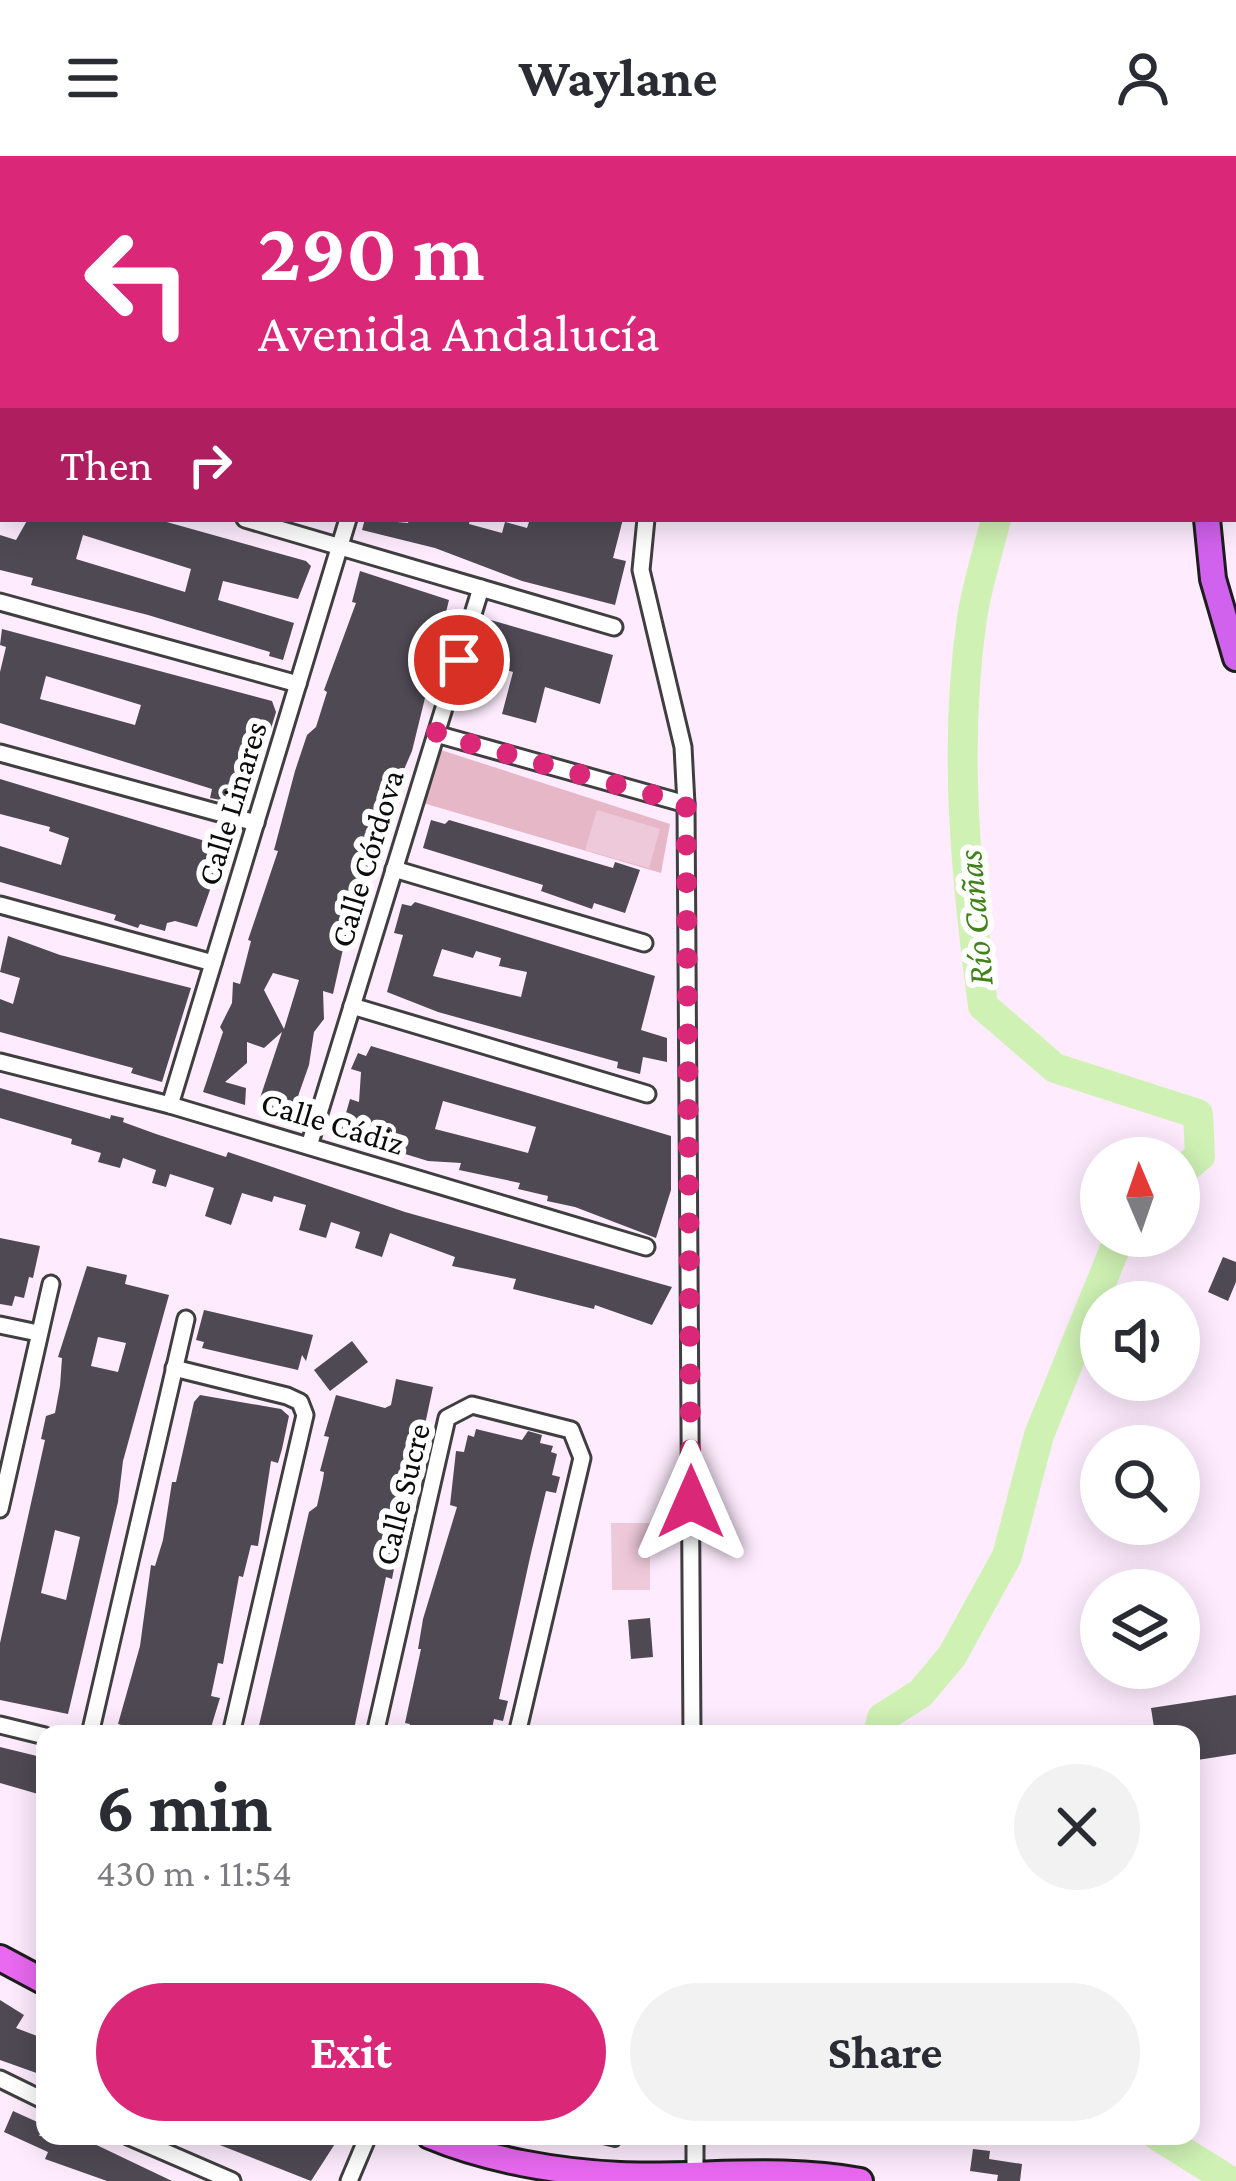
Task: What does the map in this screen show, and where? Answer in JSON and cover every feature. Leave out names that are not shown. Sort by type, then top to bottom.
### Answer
[{"type":"highway","points":[[1208,522],[1213,579],[1236,658]]},
{"type":"main road","points":[[0,1958],[36,1977]]},
{"type":"main road","points":[[464,2145],[541,2165],[618,2175],[771,2171],[860,2181]]},
{"type":"street","points":[[255,522],[614,628]]},
{"type":"street","name":"Calle Linares","points":[[170,1105],[347,522]]},
{"type":"street","points":[[646,522],[641,570],[682,747],[686,804],[692,1725]]},
{"type":"street","name":"Calle Córdova","points":[[309,1146],[481,588]]},
{"type":"street","points":[[0,602],[298,684]]},
{"type":"street","points":[[436,734],[686,804]]},
{"type":"street","points":[[0,753],[256,823]]},
{"type":"street","points":[[394,869],[644,943]]},
{"type":"street","points":[[0,905],[213,963]]},
{"type":"street","points":[[352,1006],[647,1094]]},
{"type":"street","name":"Calle Cádiz","points":[[0,1062],[170,1105],[646,1247]]},
{"type":"street","points":[[0,1509],[51,1284]]},
{"type":"street","points":[[92,1725],[186,1319]]},
{"type":"street","points":[[0,1325],[38,1333]]},
{"type":"street","points":[[174,1368],[287,1396],[300,1402],[305,1415],[233,1725]]},
{"type":"street","name":"Calle Sucre","points":[[377,1725],[448,1418],[472,1406],[571,1430],[582,1458],[519,1725]]},
{"type":"street","points":[[0,1725],[36,1734]]},
{"type":"street","points":[[0,2079],[36,2097]]},
{"type":"street","points":[[152,2145],[232,2181]]},
{"type":"street","points":[[349,2181],[364,2145]]},
{"type":"street","points":[[694,2145],[695,2175]]},
{"type":"street","points":[[184,2181],[191,2160]]},
{"type":"shaded area","points":[[441,750],[670,824],[661,873],[423,803]]},
{"type":"shaded area","points":[[597,810],[660,829],[649,868],[585,850]]},
{"type":"shaded area","points":[[611,1523],[650,1523],[650,1590],[612,1590]]},
{"type":"building","points":[[26,522],[167,522],[311,566],[298,599],[223,581],[218,600],[294,623],[283,660],[148,615],[31,585],[33,578],[0,570],[0,535],[16,540]],"holes":[[[83,535],[191,569],[185,592],[76,559]]]},
{"type":"building","points":[[364,522],[469,522],[502,533],[505,522],[527,528],[529,522],[622,522],[613,558],[626,561],[615,605],[362,530]]},
{"type":"building","points":[[360,571],[449,600],[412,751],[399,781],[395,779],[382,822],[365,909],[356,906],[333,994],[323,991],[324,1019],[314,1032],[309,1065],[291,1116],[257,1107],[282,1032],[264,1048],[247,1042],[247,1063],[225,1082],[246,1088],[245,1105],[203,1092],[223,1032],[220,1027],[232,1003],[233,982],[240,984],[295,771],[307,735],[316,727],[324,690],[356,603],[352,602]],"holes":[[[273,973],[299,980],[284,1029],[264,990]]]},
{"type":"building","points":[[487,619],[613,655],[600,704],[545,687],[536,723],[502,714],[513,672],[493,666],[496,657],[485,653],[491,635],[483,632]]},
{"type":"building","points":[[2,629],[272,701],[276,712],[248,805],[210,798],[212,789],[0,723],[0,672],[6,647],[0,645]],"holes":[[[46,676],[141,705],[135,725],[40,699]]]},
{"type":"building","points":[[0,779],[225,847],[197,927],[175,921],[167,923],[165,931],[140,924],[138,928],[114,920],[116,915],[0,882],[0,846],[61,865],[69,838],[49,831],[50,827],[0,814]]},
{"type":"building","points":[[431,820],[445,824],[449,820],[613,868],[615,862],[640,870],[625,913],[594,903],[592,909],[541,891],[543,885],[423,848]]},
{"type":"building","points":[[415,902],[655,976],[641,1030],[667,1038],[667,1062],[643,1057],[640,1074],[617,1068],[618,1062],[438,1012],[387,992],[403,935],[394,933],[402,904]],"holes":[[[442,949],[473,958],[476,951],[501,958],[499,966],[527,972],[521,997],[433,976]]]},
{"type":"building","points":[[8,936],[60,955],[191,988],[162,1082],[131,1073],[133,1068],[0,1032],[0,999],[13,1004],[20,978],[0,972]]},
{"type":"building","points":[[371,1046],[671,1136],[671,1190],[656,1238],[547,1201],[548,1196],[518,1189],[520,1183],[459,1170],[461,1163],[428,1161],[340,1134],[350,1099],[359,1102],[361,1072],[351,1069],[358,1053],[366,1056]],"holes":[[[443,1101],[536,1127],[528,1153],[435,1129]]]},
{"type":"building","points":[[0,1088],[110,1119],[111,1115],[124,1118],[123,1122],[226,1157],[228,1152],[405,1212],[672,1287],[652,1325],[595,1305],[594,1309],[513,1289],[516,1279],[452,1266],[455,1257],[390,1233],[382,1257],[355,1248],[360,1232],[331,1222],[326,1238],[299,1230],[306,1205],[274,1196],[272,1202],[242,1193],[231,1225],[205,1216],[214,1188],[170,1174],[166,1187],[152,1183],[156,1170],[123,1158],[120,1168],[98,1162],[101,1153],[71,1144],[72,1139],[0,1118]]},
{"type":"building","points":[[0,1238],[40,1246],[24,1298],[15,1296],[12,1306],[0,1304]]},
{"type":"building","points":[[1223,1257],[1236,1262],[1236,1282],[1228,1301],[1208,1292]]},
{"type":"building","points":[[87,1266],[127,1275],[125,1284],[169,1295],[123,1461],[118,1502],[68,1714],[0,1700],[0,1643],[45,1440],[41,1439],[46,1416],[55,1413],[62,1358],[58,1357]],"holes":[[[98,1337],[126,1343],[118,1372],[91,1366]],[[55,1530],[80,1537],[66,1600],[41,1593]]]},
{"type":"building","points":[[204,1310],[313,1335],[306,1361],[302,1355],[298,1370],[202,1348],[204,1342],[196,1340]]},
{"type":"building","points":[[352,1341],[368,1362],[330,1391],[314,1370]]},
{"type":"building","points":[[396,1379],[433,1387],[423,1434],[416,1433],[407,1469],[390,1557],[396,1558],[392,1579],[386,1577],[355,1725],[259,1725],[309,1512],[317,1506],[329,1437],[324,1436],[336,1395],[385,1408],[391,1405]]},
{"type":"building","points":[[200,1395],[281,1409],[289,1416],[282,1449],[278,1463],[271,1461],[258,1546],[251,1545],[243,1577],[239,1576],[223,1664],[218,1663],[211,1696],[220,1698],[212,1725],[122,1725],[118,1724],[140,1646],[151,1565],[155,1566],[163,1540],[172,1482],[176,1482],[194,1402]]},
{"type":"building","points":[[476,1429],[522,1440],[528,1431],[542,1435],[540,1443],[553,1446],[551,1452],[557,1454],[552,1475],[560,1477],[556,1493],[546,1491],[531,1553],[499,1699],[508,1701],[503,1721],[410,1725],[405,1723],[423,1619],[457,1507],[450,1505],[456,1451],[464,1452],[468,1435],[474,1437]]},
{"type":"building","points":[[650,1618],[653,1657],[631,1659],[628,1620]]},
{"type":"building","points":[[1236,1695],[1236,1754],[1200,1760],[1200,1725],[1154,1725],[1151,1708]]},
{"type":"building","points":[[0,1747],[36,1756],[36,1793],[0,1783]]},
{"type":"building","points":[[0,2000],[24,2015],[16,2028],[36,2036],[36,2073],[0,2060]]},
{"type":"building","points":[[13,2111],[36,2121],[36,2145],[97,2145],[172,2181],[107,2181],[45,2159],[48,2152],[4,2132]]},
{"type":"building","points":[[220,2145],[334,2145],[311,2181]]},
{"type":"building","points":[[973,2149],[990,2151],[989,2159],[1022,2164],[1020,2181],[997,2181],[998,2175],[970,2171]]},
{"type":"waterway","name":"Río Cañas","points":[[995,522],[972,618],[963,715],[967,861],[983,1006],[1055,1068],[1198,1114],[1199,1137]]},
{"type":"waterway","name":"Río Cañas","points":[[880,1725],[882,1718],[921,1693],[952,1656],[1007,1556],[1039,1435],[1111,1257]]},
{"type":"waterway","name":"Río Cañas","points":[[1172,2145],[1230,2181]]},
{"type":"route","points":[[459,660],[436,734],[686,804],[691,1502]]}]
